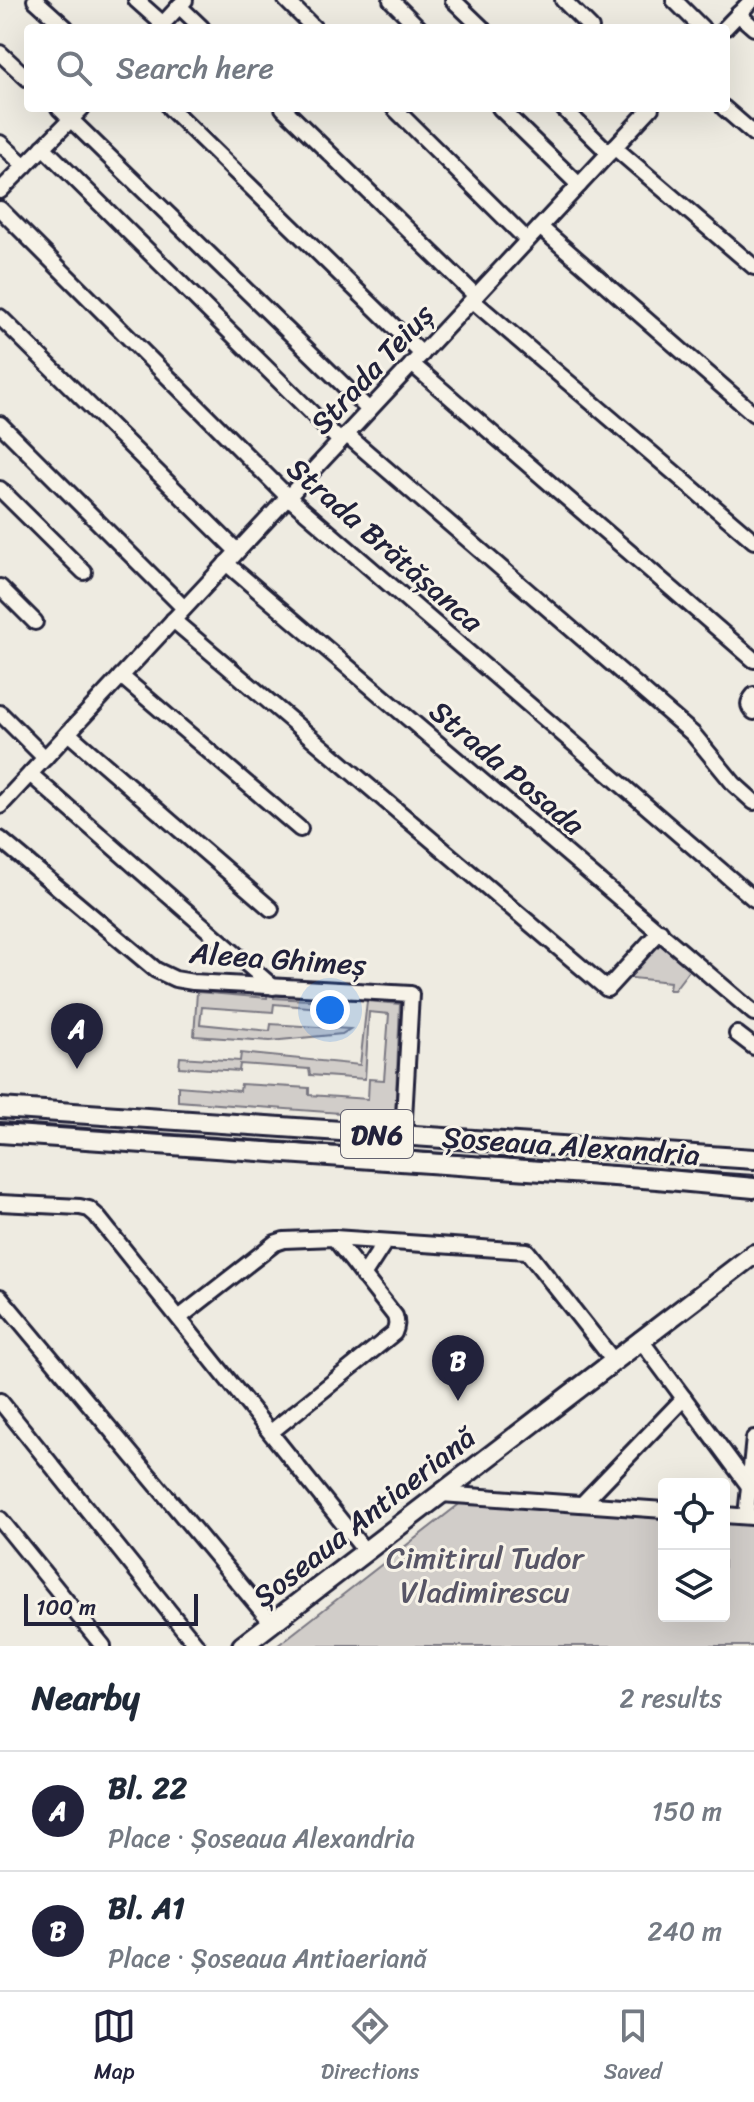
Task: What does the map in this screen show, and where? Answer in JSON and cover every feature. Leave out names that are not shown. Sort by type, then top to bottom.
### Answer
[{"type":"main road","name":"Șoseaua Alexandria","points":[[0,1108],[754,1159]]},
{"type":"main road","name":"Șoseaua Alexandria","points":[[0,1133],[752,1189]]},
{"type":"main road","name":"Șoseaua Antiaeriană","points":[[242,1646],[752,1253]]},
{"type":"street","points":[[35,0],[62,24]]},
{"type":"street","points":[[136,0],[159,24]]},
{"type":"street","points":[[286,0],[310,24]]},
{"type":"street","points":[[391,0],[415,24]]},
{"type":"street","points":[[453,0],[478,24]]},
{"type":"street","points":[[563,0],[587,24]]},
{"type":"street","points":[[674,0],[698,24]]},
{"type":"street","points":[[163,24],[182,3],[199,24]]},
{"type":"street","points":[[746,4],[754,28]]},
{"type":"street","points":[[728,24],[746,4]]},
{"type":"street","points":[[0,53],[24,75]]},
{"type":"street","points":[[63,112],[369,410]]},
{"type":"street","points":[[0,191],[78,112]]},
{"type":"street","points":[[174,112],[417,359],[754,660]]},
{"type":"street","points":[[287,112],[474,298],[754,541]]},
{"type":"street","points":[[398,112],[527,240]]},
{"type":"street","points":[[504,112],[579,185]]},
{"type":"street","points":[[568,112],[754,267]]},
{"type":"street","name":"Strada Teiuș","points":[[0,806],[647,112]]},
{"type":"street","points":[[729,112],[754,134]]},
{"type":"street","points":[[0,143],[25,166]]},
{"type":"street","points":[[43,147],[344,438],[693,734],[734,784],[754,802]]},
{"type":"street","name":"Strada Brătășanca","points":[[0,209],[288,497],[754,899]]},
{"type":"street","points":[[540,227],[754,414]]},
{"type":"street","points":[[0,317],[237,551]]},
{"type":"street","points":[[0,424],[184,608]]},
{"type":"street","points":[[0,489],[84,572]]},
{"type":"street","name":"Strada Posada","points":[[226,563],[754,1013]]},
{"type":"street","points":[[0,587],[35,622]]},
{"type":"street","points":[[173,620],[607,989],[660,931]]},
{"type":"street","points":[[121,676],[300,829]]},
{"type":"street","points":[[754,695],[748,702],[754,712]]},
{"type":"street","points":[[0,713],[45,758]]},
{"type":"street","points":[[68,733],[271,909]]},
{"type":"street","points":[[30,774],[273,987]]},
{"type":"street","name":"Aleea Ghimeș","points":[[0,839],[128,948],[165,975],[193,982],[411,994],[403,1136]]},
{"type":"street","points":[[737,1034],[754,1047]]},
{"type":"street","points":[[0,1203],[80,1207],[96,1215],[365,1551]]},
{"type":"street","points":[[179,1318],[275,1243],[284,1240],[334,1238],[527,1251],[613,1360]]},
{"type":"street","points":[[271,1432],[394,1333],[397,1323],[395,1316],[334,1238]]},
{"type":"street","points":[[363,1276],[385,1242]]},
{"type":"street","points":[[0,1297],[272,1623]]},
{"type":"street","points":[[640,1339],[749,1486]]},
{"type":"street","points":[[582,1504],[684,1398]]},
{"type":"street","points":[[0,1401],[197,1646]]},
{"type":"street","points":[[730,1515],[750,1516],[749,1486],[754,1438]]},
{"type":"street","points":[[441,1494],[658,1510]]},
{"type":"street","points":[[0,1519],[103,1646]]},
{"type":"green space","points":[[655,940],[690,969],[674,990],[669,990],[670,982],[623,977]]},
{"type":"green space","points":[[268,989],[274,989],[274,998],[343,1002],[343,1010],[274,1004],[273,1012],[202,1007],[200,1024],[270,1031],[271,1024],[350,1029],[342,1034],[270,1041],[194,1036],[197,992],[267,998]]},
{"type":"green space","points":[[367,1001],[400,1004],[395,1117],[178,1101],[178,1086],[240,1091],[241,1084],[309,1088],[309,1095],[368,1099],[369,1079],[384,1080],[389,1014],[369,1012],[365,1079],[310,1075],[309,1069],[240,1064],[239,1071],[179,1067],[180,1057],[240,1061],[241,1053],[360,1065]]},
{"type":"green space","name":"Cimitirul Tudor Vladimirescu","points":[[462,1502],[658,1518],[658,1622],[730,1622],[730,1523],[754,1525],[754,1646],[277,1646]]},
{"type":"tram line","points":[[0,1124],[754,1175]]},
{"type":"place","name":"Bl. 22","points":[[77,1069]]},
{"type":"place","name":"Bl. A1","points":[[458,1401]]}]
